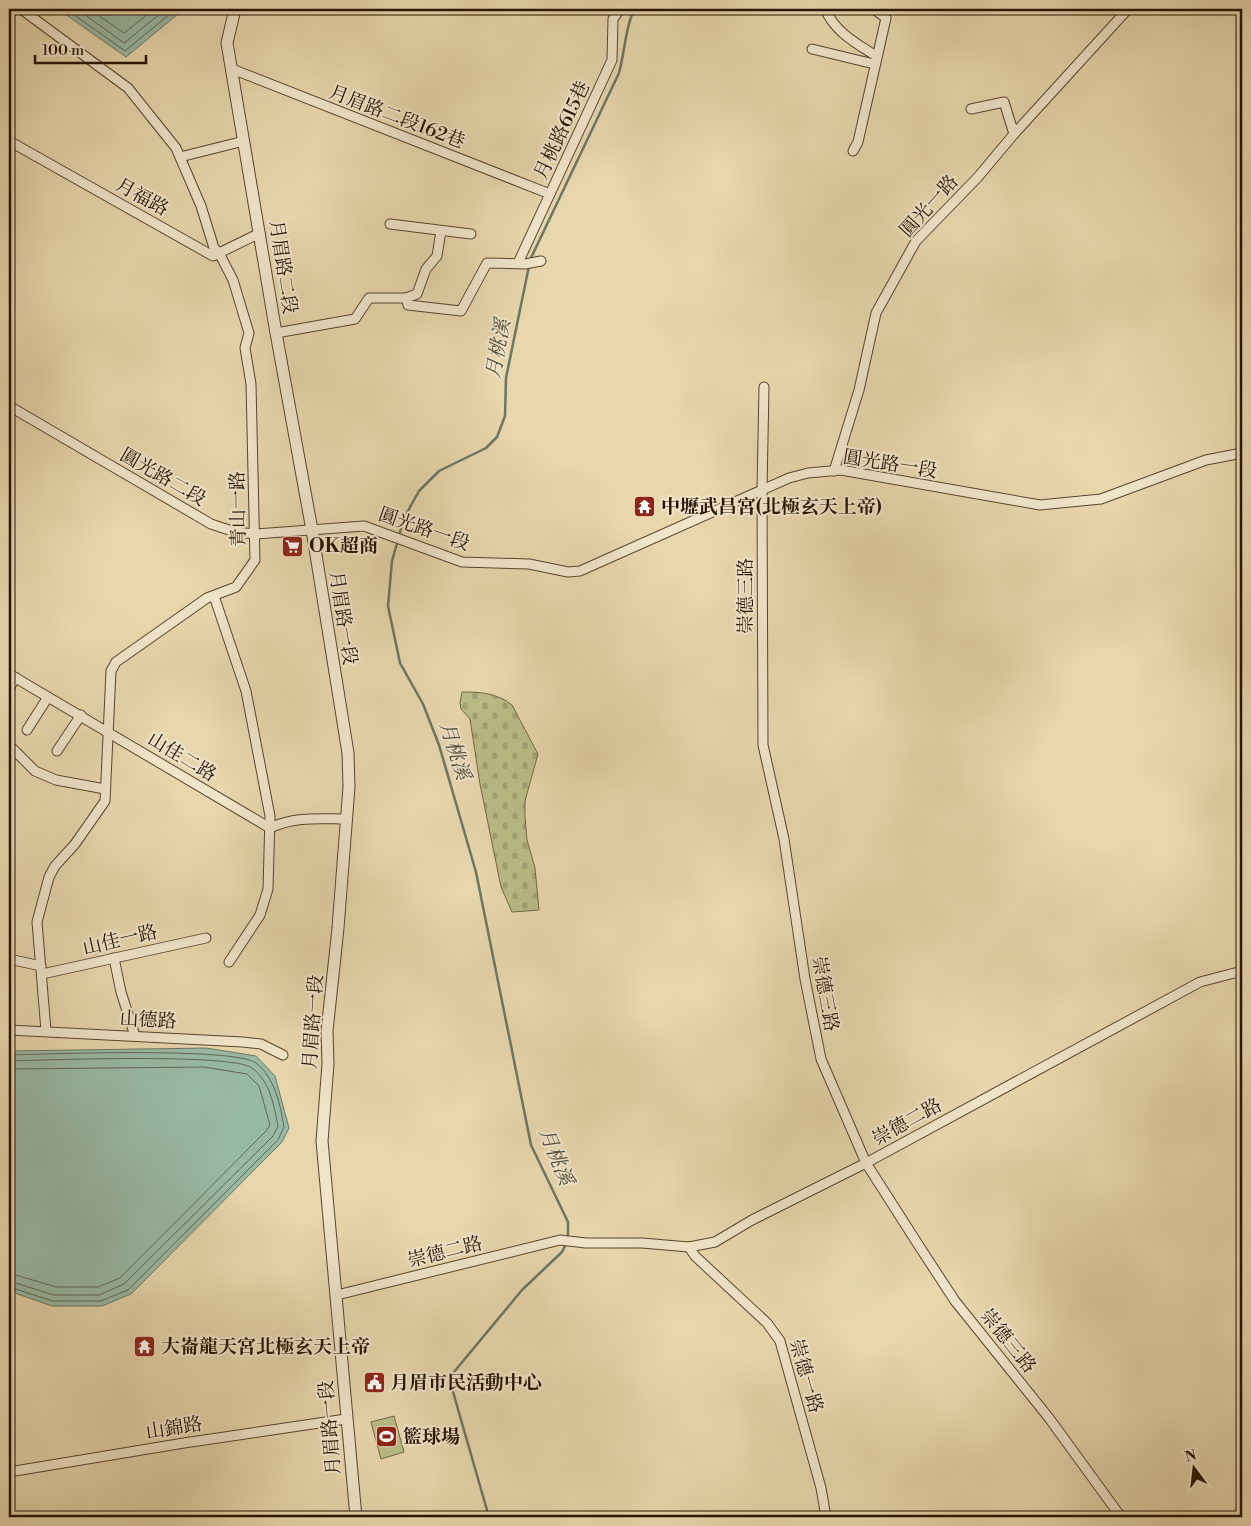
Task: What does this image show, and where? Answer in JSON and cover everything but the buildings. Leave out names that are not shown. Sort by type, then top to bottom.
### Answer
[{"type":"street","name":"青山一路","points":[[21,9],[128,88],[176,148],[201,206],[214,248],[219,253],[233,280],[249,333],[245,348],[251,384],[256,534],[255,560],[236,587],[207,598],[116,662],[110,679],[110,732],[104,801],[95,817],[55,866],[49,877],[37,922],[46,1031]]},
{"type":"street","name":"月眉路二段","points":[[235,9],[227,43],[276,333],[312,530]]},
{"type":"street","name":"月桃路615巷","points":[[522,264],[550,194],[612,60],[613,19],[620,9]]},
{"type":"street","points":[[825,9],[830,21],[875,60]]},
{"type":"street","points":[[854,151],[858,142],[886,18],[874,9]]},
{"type":"street","name":"圓光一路","points":[[834,470],[859,390],[876,313],[892,281],[916,241],[978,177],[1014,134],[1128,9]]},
{"type":"street","points":[[812,49],[875,60]]},
{"type":"street","name":"月眉路二段162巷","points":[[232,69],[550,194]]},
{"type":"street","points":[[971,110],[1004,102],[1014,134]]},
{"type":"street","name":"月福路","points":[[9,141],[213,256],[219,253]]},
{"type":"street","points":[[180,157],[244,141]]},
{"type":"street","points":[[390,224],[471,234]]},
{"type":"street","points":[[276,333],[355,319],[369,298],[406,298],[417,294],[426,269],[437,256],[441,231]]},
{"type":"street","points":[[219,253],[260,233]]},
{"type":"street","points":[[406,298],[408,305],[461,311],[487,263],[522,264],[541,261]]},
{"type":"street","name":"崇德三路","points":[[764,387],[762,490],[763,745],[784,839],[805,979],[821,1059],[866,1163],[955,1300],[1049,1418],[1121,1517]]},
{"type":"street","name":"圓光路二段","points":[[9,406],[211,524],[235,532],[256,534],[312,530]]},
{"type":"street","name":"圓光路一段","points":[[312,530],[364,526],[393,535],[462,562],[529,564],[568,572],[580,571],[789,478],[834,470],[1040,504],[1101,500],[1206,460],[1242,453]]},
{"type":"street","name":"月眉路一段","points":[[312,530],[348,753],[347,819],[327,1031],[328,1064],[322,1141],[356,1517]]},
{"type":"street","points":[[214,596],[246,691],[256,749],[269,804],[268,889],[260,915],[230,962]]},
{"type":"street","points":[[9,690],[12,675]]},
{"type":"street","name":"山佳二路","points":[[12,675],[270,828]]},
{"type":"street","points":[[27,730],[48,697]]},
{"type":"street","points":[[57,751],[80,716]]},
{"type":"street","points":[[9,745],[35,771],[56,780],[105,789]]},
{"type":"street","points":[[270,828],[292,820],[347,819]]},
{"type":"street","name":"山佳一路","points":[[9,959],[41,970],[114,958],[206,938]]},
{"type":"street","points":[[114,958],[121,992],[136,1036]]},
{"type":"street","name":"崇德二路","points":[[336,1294],[560,1240],[689,1247],[714,1242],[752,1220],[866,1163],[1200,982],[1242,971]]},
{"type":"street","name":"山德路","points":[[9,1030],[261,1044],[284,1055]]},
{"type":"street","name":"崇德一路","points":[[689,1247],[695,1256],[767,1323],[780,1342],[821,1488],[826,1517]]},
{"type":"street","name":"山錦路","points":[[9,1472],[193,1441],[346,1419]]},
{"type":"green space","points":[[462,692],[488,694],[501,698],[512,705],[538,754],[525,801],[525,817],[527,840],[535,868],[539,910],[512,912],[501,887],[480,784],[470,719],[461,709]]},
{"type":"green space","name":"籃球場","points":[[394,1416],[404,1452],[381,1459],[371,1422]]},
{"type":"water","points":[[58,9],[184,9],[126,57]]},
{"type":"water","points":[[206,1048],[256,1056],[275,1076],[289,1128],[282,1142],[131,1294],[102,1306],[52,1306],[9,1291],[9,1051]]},
{"type":"waterway","name":"月桃溪","points":[[530,260],[619,73],[634,9]]},
{"type":"waterway","name":"月桃溪","points":[[529,266],[506,378],[505,416],[497,437],[486,448],[439,471],[419,491],[404,518],[392,561],[388,606],[400,663],[423,704],[439,745],[476,872],[531,1145],[568,1222],[568,1239]]},
{"type":"waterway","name":"月桃溪","points":[[489,1517],[449,1378],[522,1290],[562,1252],[566,1244]]},
{"type":"place","name":"中壢武昌宮(北極玄天上帝)","points":[[645,507]]},
{"type":"place","name":"OK超商","points":[[293,546]]},
{"type":"place","name":"大崙龍天宮北極玄天上帝","points":[[145,1347]]},
{"type":"place","name":"月眉市民活動中心","points":[[374,1383]]},
{"type":"place","name":"籃球場","points":[[387,1437]]}]
